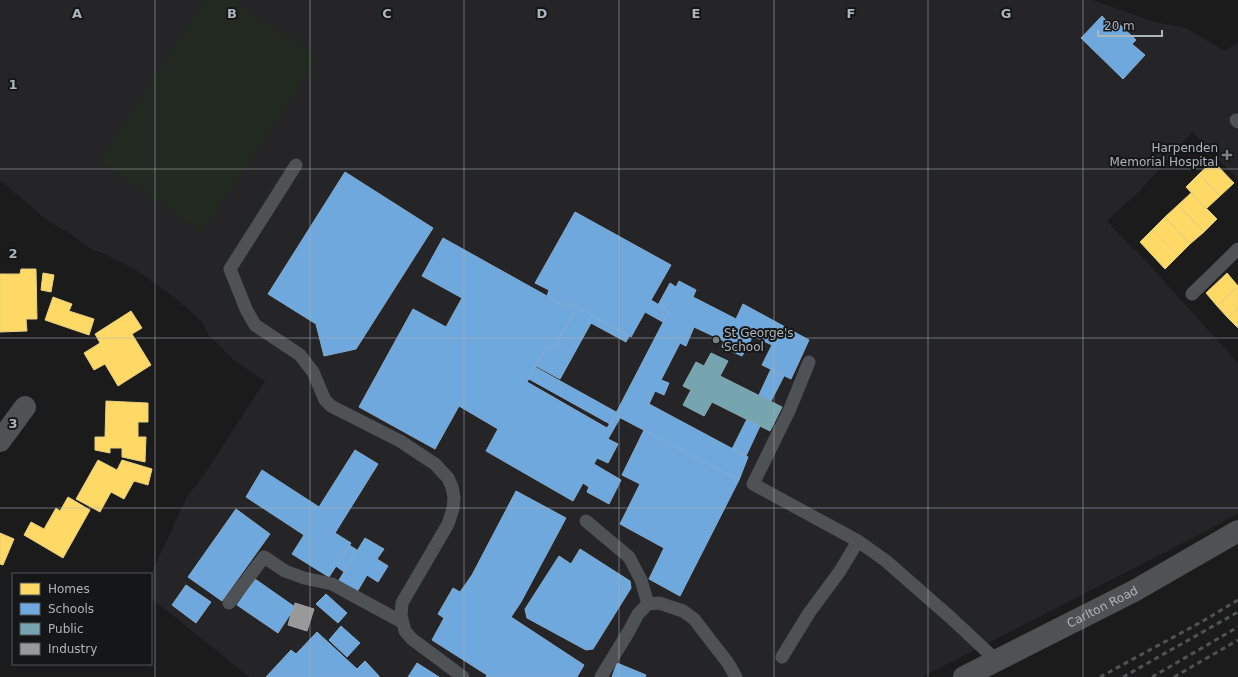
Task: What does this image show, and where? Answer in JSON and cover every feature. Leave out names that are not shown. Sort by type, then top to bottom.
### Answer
[{"type":"street","points":[[0,441],[25,407]]},
{"type":"street","name":"Carlton Road","points":[[964,677],[1134,591],[1238,531]]},
{"type":"lane","points":[[296,165],[230,269],[246,310],[255,325],[300,355],[313,372],[325,400],[331,406],[400,441],[435,464],[448,478],[453,492],[453,509],[448,524],[402,603],[401,615],[405,631],[412,639],[463,677]]},
{"type":"lane","points":[[1192,294],[1238,249]]},
{"type":"lane","points":[[809,362],[789,411],[753,484],[858,541],[886,561],[996,660]]},
{"type":"lane","points":[[586,521],[629,557],[641,580],[648,604]]},
{"type":"lane","points":[[782,657],[809,613],[840,571],[858,541]]},
{"type":"lane","points":[[230,602],[264,557],[285,571],[304,578],[332,584],[402,622]]},
{"type":"lane","points":[[601,677],[629,632],[638,614],[648,604],[659,603],[683,612],[694,619],[728,663],[736,677]]},
{"type":"shaded area","name":"St George's School","points":[[0,0],[1092,0],[1155,22],[1186,28],[1225,51],[1238,42],[1238,179],[1192,132],[1139,192],[1107,221],[1134,250],[1135,249],[1238,363],[1238,513],[1206,531],[922,677],[249,677],[152,599],[151,573],[187,497],[202,478],[265,381],[236,362],[208,334],[202,322],[174,297],[136,270],[93,250],[68,232],[47,220],[0,180]]},
{"type":"shaded area","points":[[205,0],[233,0],[320,57],[202,233],[99,161]]},
{"type":"building: Homes","points":[[1213,161],[1234,183],[1220,196],[1199,174]]},
{"type":"building: Homes","points":[[1199,174],[1220,196],[1206,209],[1186,187]]},
{"type":"building: Homes","points":[[1191,193],[1217,219],[1204,232],[1178,205]]},
{"type":"building: Homes","points":[[1178,205],[1204,232],[1190,244],[1165,217]]},
{"type":"building: Homes","points":[[1165,217],[1190,244],[1178,256],[1152,230]]},
{"type":"building: Homes","points":[[1152,230],[1178,256],[1165,269],[1140,242]]},
{"type":"building: Homes","points":[[21,269],[36,269],[37,319],[26,319],[27,331],[0,332],[0,274],[20,274]]},
{"type":"building: Homes","points":[[43,273],[54,275],[51,292],[41,290]]},
{"type":"building: Homes","points":[[1227,273],[1238,286],[1217,306],[1206,293]]},
{"type":"building: Homes","points":[[1238,286],[1238,308],[1228,318],[1217,306]]},
{"type":"building: Homes","points":[[53,297],[72,304],[69,311],[94,319],[89,335],[45,320]]},
{"type":"building: Homes","points":[[1238,308],[1238,328],[1228,318]]},
{"type":"building: Homes","points":[[131,311],[142,328],[132,334],[151,365],[118,386],[105,364],[94,370],[84,353],[100,343],[95,334]]},
{"type":"building: Homes","points":[[106,401],[148,403],[148,422],[138,422],[138,437],[146,437],[145,462],[122,457],[122,448],[110,448],[110,453],[95,450],[95,437],[105,437]]},
{"type":"building: Homes","points":[[98,460],[117,470],[122,460],[152,469],[148,485],[134,481],[124,499],[111,492],[100,512],[76,499]]},
{"type":"building: Homes","points":[[68,497],[90,510],[63,558],[24,535],[31,522],[44,529],[56,508],[60,511]]},
{"type":"building: Homes","points":[[0,533],[14,539],[3,565],[0,564]]},
{"type":"building: Schools","points":[[1102,16],[1111,26],[1116,21],[1136,40],[1132,44],[1145,55],[1123,79],[1081,38]]},
{"type":"building: Schools","points":[[345,172],[433,228],[356,349],[324,356],[316,324],[268,294]]},
{"type":"building: Schools","points":[[575,212],[671,265],[651,300],[669,311],[663,322],[645,312],[631,337],[570,303],[568,309],[547,296],[549,290],[535,283]]},
{"type":"building: Schools","points":[[443,238],[547,296],[574,313],[553,349],[547,346],[527,382],[607,428],[615,415],[620,418],[608,439],[618,444],[608,463],[597,458],[594,464],[621,480],[609,504],[587,492],[589,487],[583,483],[573,501],[486,451],[498,429],[459,406],[435,449],[359,407],[413,309],[446,327],[462,298],[422,276]]},
{"type":"building: Schools","points":[[679,281],[696,290],[693,297],[736,319],[743,304],[809,340],[791,379],[762,365],[772,345],[753,336],[742,356],[722,347],[724,341],[694,327],[686,346],[680,343],[661,380],[669,383],[664,395],[655,391],[649,404],[748,457],[739,480],[615,415],[669,311],[658,305],[670,283],[676,287]]},
{"type":"building: Schools","points":[[570,303],[629,336],[626,342],[591,323],[560,379],[536,366],[547,346],[553,349],[574,313],[568,309]]},
{"type":"building: Schools","points":[[535,367],[616,412],[610,424],[529,379]]},
{"type":"building: Schools","points":[[771,369],[784,376],[771,401],[759,395]]},
{"type":"building: Schools","points":[[747,419],[760,426],[746,456],[732,449]]},
{"type":"building: Schools","points":[[644,430],[739,480],[680,596],[649,579],[664,548],[620,524],[640,484],[622,475]]},
{"type":"building: Schools","points":[[355,450],[378,464],[335,533],[351,543],[329,577],[292,554],[304,535],[246,497],[262,470],[319,507]]},
{"type":"building: Schools","points":[[516,491],[566,518],[521,602],[511,617],[584,665],[577,677],[486,677],[487,675],[432,640],[444,618],[438,614],[453,588],[460,592],[472,575]]},
{"type":"building: Schools","points":[[236,509],[270,534],[222,601],[188,577]]},
{"type":"building: Schools","points":[[365,538],[384,549],[377,559],[388,566],[378,582],[367,575],[357,592],[339,580]]},
{"type":"building: Schools","points":[[349,545],[357,550],[344,572],[336,566]]},
{"type":"building: Schools","points":[[580,549],[630,581],[631,588],[593,649],[586,650],[527,618],[525,609],[559,556],[571,564]]},
{"type":"building: Schools","points":[[255,579],[295,607],[278,633],[237,605]]},
{"type":"building: Schools","points":[[186,585],[211,602],[196,623],[172,605]]},
{"type":"building: Schools","points":[[326,594],[347,613],[338,623],[316,604]]},
{"type":"building: Schools","points":[[341,626],[360,643],[347,657],[329,640]]},
{"type":"building: Schools","points":[[317,632],[357,669],[365,661],[379,677],[266,677],[291,650],[296,654]]},
{"type":"building: Schools","points":[[417,663],[439,677],[408,677]]},
{"type":"building: Schools","points":[[617,663],[646,675],[645,677],[612,677]]},
{"type":"building: Public","points":[[711,353],[728,361],[720,376],[782,407],[770,431],[712,402],[704,416],[683,405],[691,390],[683,386],[696,362],[704,366]]},
{"type":"building: Industry","points":[[295,603],[314,609],[307,631],[288,625],[295,607]]},
{"type":"railway","points":[[1100,677],[1203,621],[1238,600]]},
{"type":"railway","points":[[1123,677],[1238,612]]},
{"type":"railway","points":[[1152,677],[1238,627]]},
{"type":"railway","points":[[1174,677],[1238,640]]},
{"type":"place","name":"Harpenden Memorial Hospital","points":[[1227,155]]},
{"type":"place","name":"St George's School","points":[[716,340]]}]
